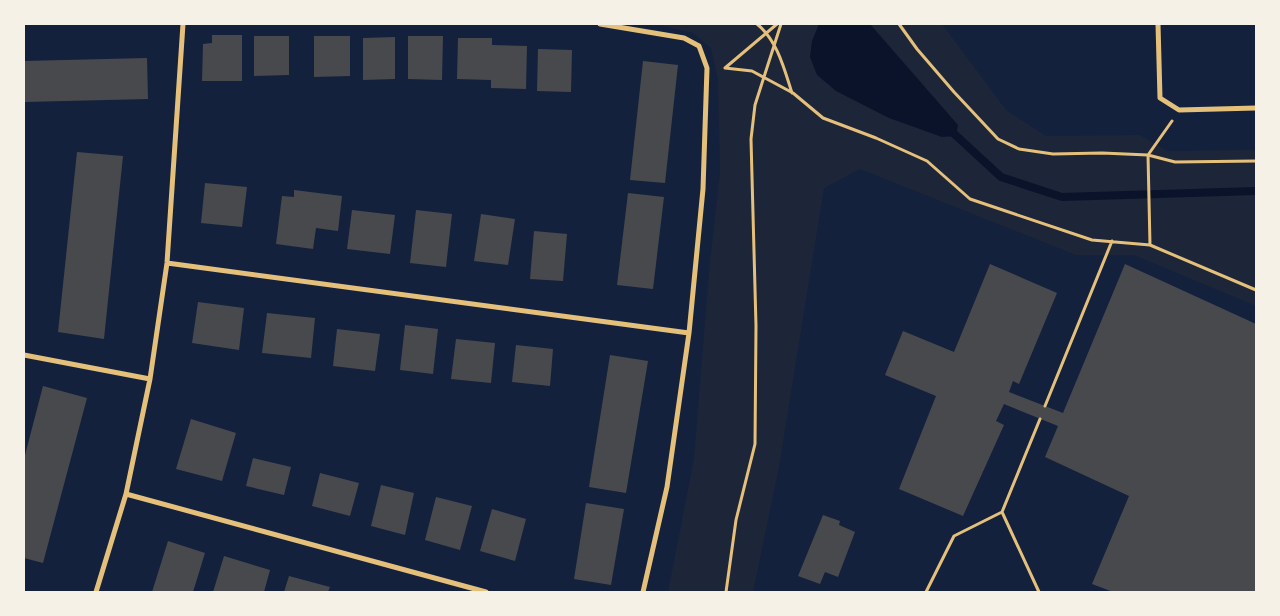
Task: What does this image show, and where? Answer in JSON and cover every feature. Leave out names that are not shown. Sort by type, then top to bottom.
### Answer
[{"type":"street","points":[[96,592],[126,494],[150,379],[167,263],[183,24]]},
{"type":"street","points":[[600,24],[684,38],[699,46],[707,68],[703,188],[688,333],[666,487],[643,592]]},
{"type":"street","points":[[1158,24],[1160,98],[1179,110],[1256,108]]},
{"type":"street","points":[[167,263],[688,333]]},
{"type":"street","points":[[24,355],[150,379]]},
{"type":"street","points":[[126,494],[486,592]]},
{"type":"path","points":[[757,24],[767,32],[782,61],[793,93]]},
{"type":"path","points":[[725,68],[776,24]]},
{"type":"path","points":[[726,592],[736,520],[755,444],[756,326],[751,138],[755,105],[781,24]]},
{"type":"path","points":[[899,24],[917,49],[954,92],[998,139],[1019,148],[1053,154],[1102,153],[1148,155],[1175,162],[1256,161]]},
{"type":"path","points":[[707,68],[752,71],[793,93],[823,118],[876,138],[927,161],[970,199],[1092,240],[1150,245],[1256,290]]},
{"type":"path","points":[[1150,245],[1148,155],[1179,110]]},
{"type":"path","points":[[1045,406],[1112,241]]},
{"type":"path","points":[[926,592],[954,536],[1002,512],[1040,419]]},
{"type":"path","points":[[1002,512],[1039,592]]},
{"type":"shaded area","points":[[655,24],[942,24],[1006,110],[1046,136],[1140,135],[1167,151],[1256,150],[1256,306],[1134,255],[1076,255],[860,169],[824,188],[779,467],[753,592],[668,592],[694,459],[709,272],[720,173],[718,80],[711,48],[693,33]]},
{"type":"shaded area","points":[[819,24],[870,24],[958,125],[956,136],[942,137],[889,118],[836,91],[817,75],[810,57],[812,41]]},
{"type":"building","points":[[212,35],[242,35],[242,81],[202,81],[203,44],[212,43]]},
{"type":"building","points":[[254,36],[289,36],[289,75],[254,76]]},
{"type":"building","points":[[314,36],[350,36],[350,76],[314,77]]},
{"type":"building","points":[[408,36],[443,36],[442,80],[408,79]]},
{"type":"building","points":[[395,37],[395,79],[363,80],[363,38]]},
{"type":"building","points":[[458,38],[492,38],[492,45],[527,46],[526,89],[491,88],[491,80],[457,79]]},
{"type":"building","points":[[538,49],[572,50],[571,92],[537,91]]},
{"type":"building","points":[[147,58],[148,99],[24,102],[24,61]]},
{"type":"building","points":[[643,61],[678,65],[665,183],[630,180]]},
{"type":"building","points":[[77,152],[123,156],[104,339],[58,332]]},
{"type":"building","points":[[205,183],[247,187],[242,227],[201,223]]},
{"type":"building","points":[[294,190],[342,196],[338,231],[316,228],[313,249],[276,244],[282,196],[294,197]]},
{"type":"building","points":[[628,193],[664,197],[653,289],[617,285]]},
{"type":"building","points":[[352,210],[395,215],[390,254],[347,249]]},
{"type":"building","points":[[416,210],[452,214],[446,267],[410,263]]},
{"type":"building","points":[[481,214],[515,219],[508,265],[474,261]]},
{"type":"building","points":[[534,231],[567,234],[563,281],[530,279]]},
{"type":"building","points":[[990,264],[1057,293],[1019,384],[1013,381],[1009,392],[1063,413],[1125,264],[1256,324],[1256,592],[1113,592],[1092,584],[1129,496],[1045,457],[1058,426],[1004,404],[996,421],[1004,425],[963,516],[899,489],[936,396],[885,375],[903,331],[954,352]]},
{"type":"building","points":[[198,302],[244,308],[239,350],[192,343]]},
{"type":"building","points":[[267,313],[315,318],[311,358],[262,353]]},
{"type":"building","points":[[405,325],[438,329],[433,374],[400,370]]},
{"type":"building","points":[[337,329],[380,334],[375,371],[333,366]]},
{"type":"building","points":[[456,339],[495,343],[491,383],[451,379]]},
{"type":"building","points":[[516,345],[553,349],[550,386],[512,382]]},
{"type":"building","points":[[610,355],[648,361],[626,493],[589,487]]},
{"type":"building","points":[[43,386],[87,398],[43,563],[24,558],[24,459]]},
{"type":"building","points":[[191,419],[236,433],[222,481],[176,469]]},
{"type":"building","points":[[253,458],[291,467],[284,495],[246,486]]},
{"type":"building","points":[[320,473],[359,483],[350,516],[312,506]]},
{"type":"building","points":[[381,485],[414,493],[405,535],[371,526]]},
{"type":"building","points":[[436,497],[472,506],[460,550],[425,540]]},
{"type":"building","points":[[586,503],[624,509],[611,585],[574,579]]},
{"type":"building","points":[[492,509],[526,519],[515,561],[480,551]]},
{"type":"building","points":[[823,515],[840,521],[839,525],[855,532],[838,577],[825,572],[820,584],[798,576]]},
{"type":"building","points":[[168,541],[205,553],[193,592],[152,592]]},
{"type":"building","points":[[224,556],[270,570],[264,592],[213,592]]},
{"type":"building","points":[[289,576],[330,587],[328,592],[284,592]]},
{"type":"waterway","points":[[950,130],[1001,177],[1062,197],[1256,191]]}]
